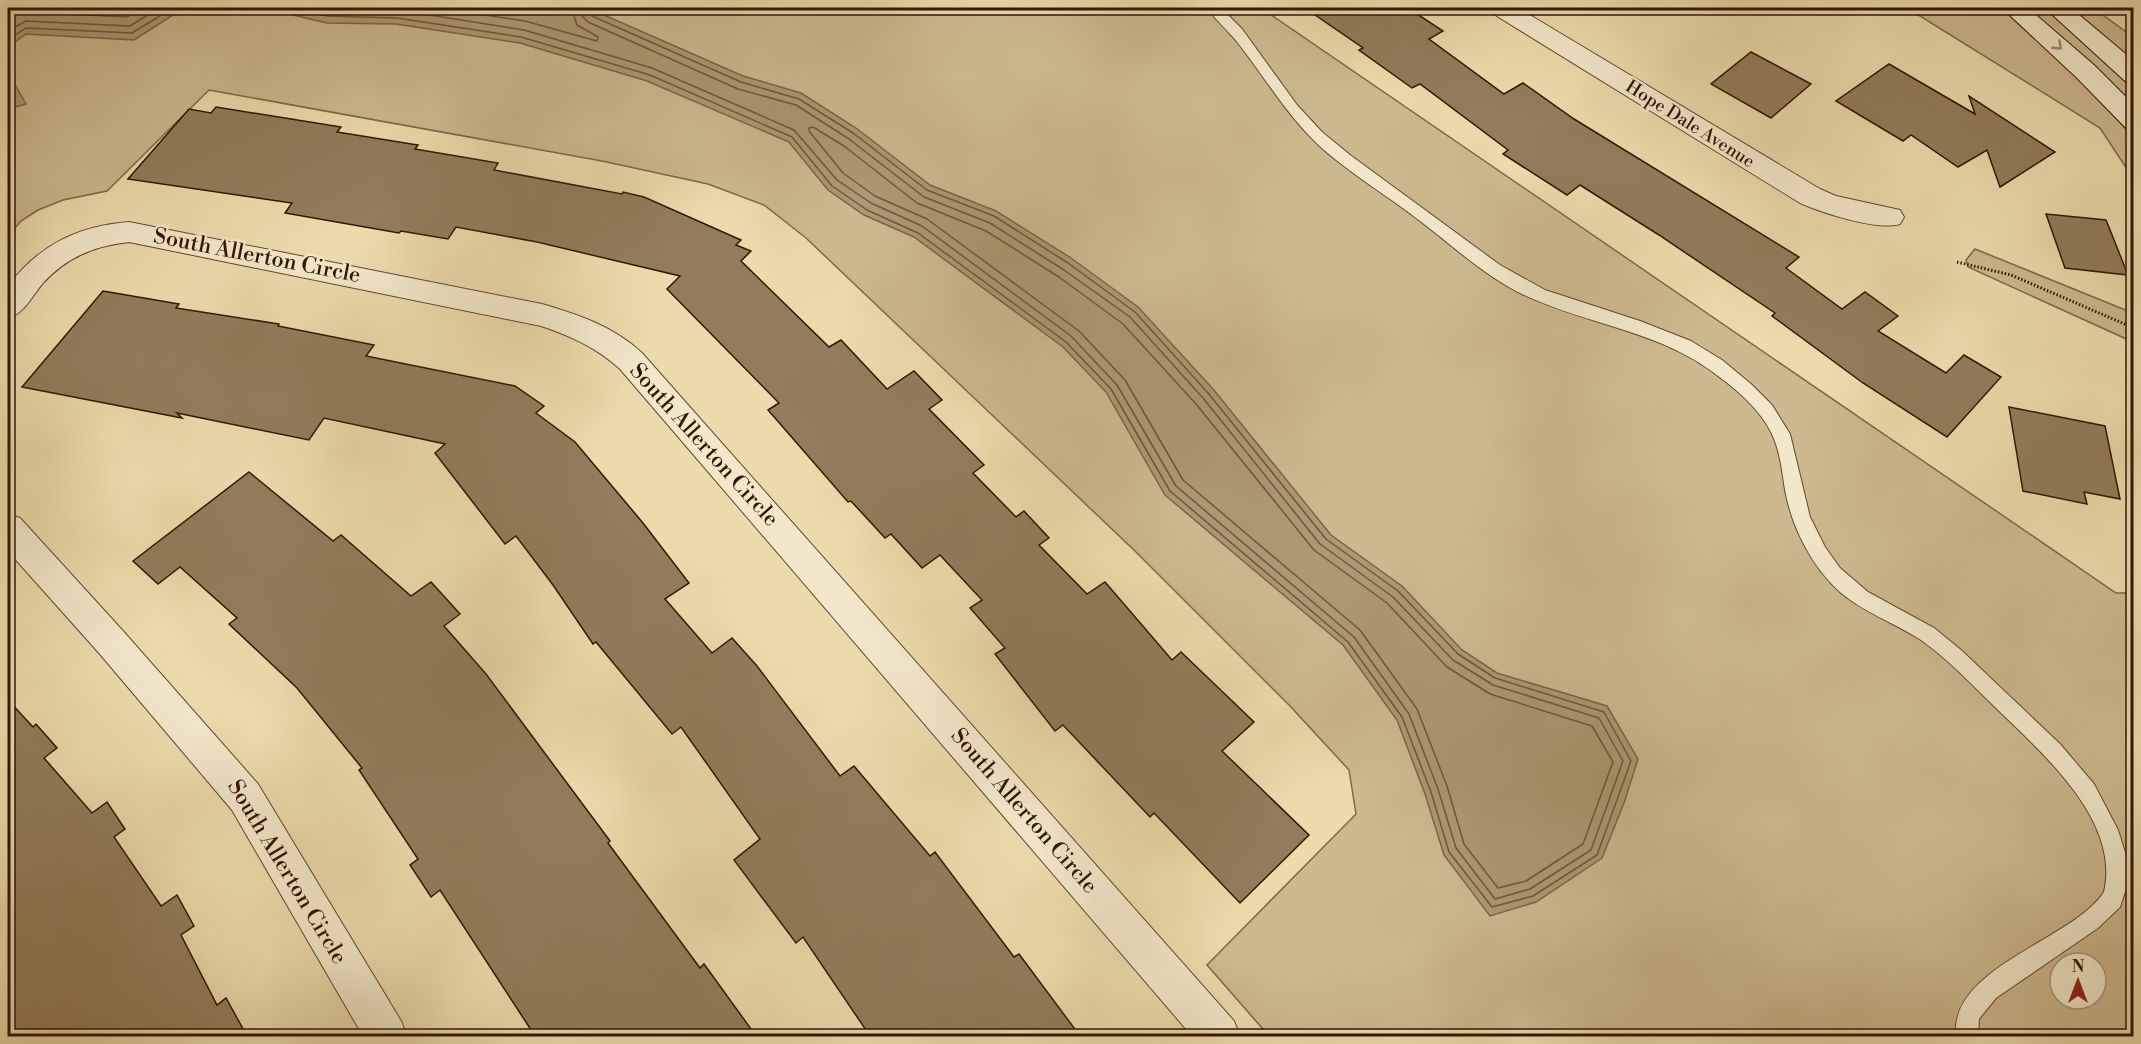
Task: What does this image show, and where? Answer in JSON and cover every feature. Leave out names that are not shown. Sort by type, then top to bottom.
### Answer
[{"type":"street","points":[[2014,8],[2085,71],[2133,121]]},
{"type":"street","points":[[2057,8],[2133,75]]},
{"type":"street","name":"Hope Dale Avenue","points":[[1511,10],[1810,196],[1830,205],[1890,217]]},
{"type":"street","name":"South Allerton Circle","points":[[8,308],[46,261],[71,244],[96,235],[129,232],[542,315],[582,327],[603,339],[631,361],[736,479],[1219,1036]]},
{"type":"street","name":"South Allerton Circle","points":[[8,528],[111,642],[245,797],[386,1036]]},
{"type":"lane","points":[[1213,8],[1226,18],[1287,104],[1322,141],[1348,164],[1418,212],[1482,261],[1509,280],[1541,296],[1664,337],[1703,355],[1730,374],[1752,395],[1776,425],[1786,451],[1801,515],[1814,543],[1842,582],[1872,605],[1932,638],[2021,719],[2077,779],[2106,823],[2112,838],[2118,867],[2114,897],[2106,908],[2073,933],[1987,990],[1967,1016],[1967,1036]]},
{"type":"path","points":[[1957,262],[2011,275],[2133,328]]},
{"type":"shaded area","points":[[8,8],[1261,8],[2116,593],[2133,593],[2133,1036],[1269,1036],[1207,965],[1356,814],[1349,770],[1290,706],[1136,552],[806,238],[764,205],[708,184],[602,161],[209,90],[107,191],[63,200],[38,210],[21,221],[8,236]]},
{"type":"shaded area","points":[[1907,8],[2002,8],[2102,100],[2124,127],[2133,140],[2133,178],[2100,128]]},
{"type":"shaded area","points":[[2025,8],[2044,8],[2057,17],[2133,89],[2133,106]]},
{"type":"shaded area","points":[[2070,8],[2093,8],[2133,37],[2133,63]]},
{"type":"shaded area","points":[[1975,249],[2133,313],[2133,342],[1968,267],[1966,260]]},
{"type":"water","points":[[8,8],[184,8],[134,40],[26,34],[8,47]]},
{"type":"water","points":[[263,8],[588,8],[743,76],[801,93],[856,128],[930,185],[996,211],[1071,258],[1138,307],[1213,389],[1331,535],[1402,586],[1462,650],[1497,673],[1607,706],[1638,759],[1624,803],[1602,858],[1536,902],[1490,916],[1444,855],[1425,794],[1397,720],[1343,645],[1165,495],[1106,392],[1063,347],[914,237],[864,215],[828,190],[789,142],[647,81],[520,43],[396,24],[327,23]]},
{"type":"water","points":[[8,72],[26,104],[8,109]]},
{"type":"building","points":[[1305,8],[1408,8],[1443,31],[1429,39],[1504,94],[1523,83],[1574,119],[1799,257],[1786,268],[1842,309],[1865,292],[1898,316],[1878,331],[1946,373],[1964,355],[2001,377],[1947,437],[1863,383],[1772,316],[1775,313],[1659,235],[1580,185],[1567,195],[1503,154],[1508,150],[1420,84],[1412,88],[1359,50],[1363,48]]},
{"type":"building","points":[[1751,52],[1811,84],[1771,118],[1711,84]]},
{"type":"building","points":[[1889,64],[1975,114],[1969,96],[2055,152],[2000,187],[1987,150],[1958,167],[1911,135],[1903,141],[1836,101]]},
{"type":"building","points":[[216,107],[341,127],[337,132],[418,145],[415,149],[498,163],[494,170],[644,197],[741,240],[736,245],[751,251],[741,261],[829,347],[841,340],[887,389],[914,371],[942,400],[929,409],[984,465],[973,473],[1016,517],[1024,511],[1049,538],[1039,545],[1087,594],[1105,582],[1172,660],[1181,652],[1254,722],[1222,751],[1309,835],[1240,903],[1154,813],[1150,817],[1063,725],[1055,731],[995,654],[1005,648],[970,608],[982,600],[940,555],[922,568],[891,534],[885,538],[851,501],[848,502],[768,410],[779,403],[667,289],[680,276],[537,242],[456,227],[448,239],[401,231],[399,233],[285,213],[292,203],[128,179],[189,109],[211,113]]},
{"type":"building","points":[[2046,214],[2106,220],[2128,275],[2065,268]]},
{"type":"building","points":[[103,291],[179,304],[176,308],[279,324],[278,326],[374,345],[366,356],[515,386],[544,406],[536,413],[575,442],[643,523],[689,583],[665,599],[712,653],[732,638],[757,666],[840,776],[854,766],[930,856],[935,852],[1014,957],[1019,954],[1080,1036],[870,1036],[803,937],[796,943],[734,860],[760,839],[681,727],[672,734],[596,642],[593,644],[516,536],[505,544],[435,453],[445,444],[324,418],[309,440],[177,413],[182,418],[22,387]]},
{"type":"building","points":[[2009,407],[2105,426],[2120,499],[2084,492],[2087,504],[2023,491]]},
{"type":"building","points":[[249,472],[333,541],[341,535],[411,596],[431,582],[460,614],[444,626],[486,674],[610,841],[608,843],[700,968],[704,964],[756,1036],[535,1036],[440,890],[431,897],[410,865],[418,859],[359,770],[362,768],[297,688],[229,624],[237,618],[180,567],[158,584],[133,561]]},
{"type":"building","points":[[8,700],[33,727],[36,724],[57,748],[44,758],[92,813],[107,802],[125,829],[114,837],[161,906],[177,895],[194,926],[181,935],[217,1005],[226,998],[247,1036],[16,1036],[8,1018]]}]
